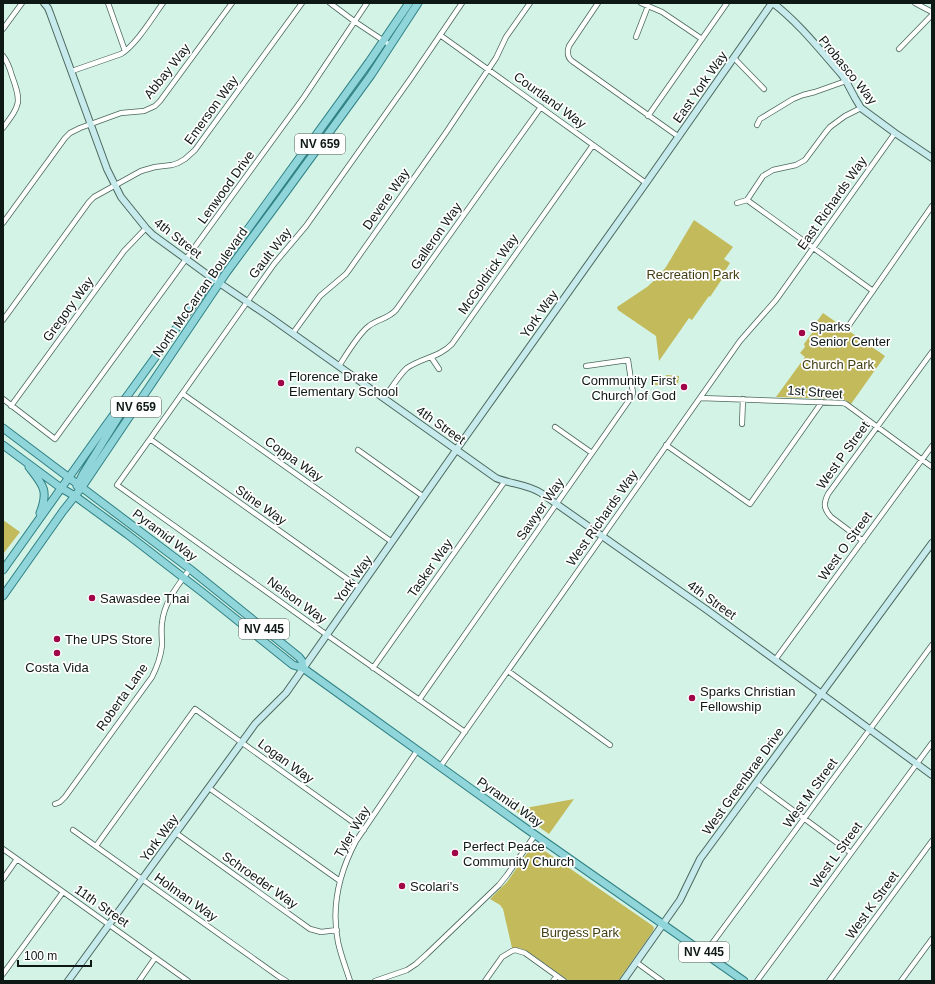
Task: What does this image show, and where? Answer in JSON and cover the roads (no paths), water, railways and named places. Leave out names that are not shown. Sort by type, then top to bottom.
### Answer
[{"type":"main road","name":"North McCarran Boulevard","points":[[3,570],[364,68],[408,3]]},
{"type":"main road","name":"North McCarran Boulevard","points":[[3,596],[75,496],[80,485],[219,283],[344,111],[390,46],[418,3]]},
{"type":"main road","points":[[80,485],[121,413],[126,398]]},
{"type":"main road","name":"Pyramid Way","points":[[3,428],[190,569],[299,657],[302,661],[303,668]]},
{"type":"main road","name":"Pyramid Way","points":[[3,445],[61,488],[75,496],[183,578],[293,665],[303,668],[535,835],[744,981]]},
{"type":"main road","points":[[22,459],[42,484],[43,488],[44,501],[37,522]]},
{"type":"street","points":[[3,29],[22,3]]},
{"type":"street","name":"4th Street","points":[[44,3],[50,13],[90,124],[114,185],[129,208],[153,235],[186,260],[339,366],[496,478],[529,487],[557,504],[706,608],[932,775]]},
{"type":"street","points":[[108,3],[125,51]]},
{"type":"street","points":[[72,72],[125,51],[134,43],[163,3]]},
{"type":"street","name":"Abbay Way","points":[[3,223],[65,138],[76,130],[90,124],[121,113],[144,111],[155,106],[167,92],[232,3]]},
{"type":"street","name":"Emerson Way","points":[[3,320],[89,202],[100,193],[148,168],[172,165],[191,155],[302,3]]},
{"type":"street","points":[[330,3],[390,46]]},
{"type":"street","name":"Lenwood Drive","points":[[11,406],[55,439],[304,97],[367,3]]},
{"type":"street","name":"Gault Way","points":[[117,485],[274,264],[306,226],[411,78],[462,3]]},
{"type":"street","name":"Devere Way","points":[[293,334],[320,296],[349,270],[445,134],[496,58],[506,37],[530,3]]},
{"type":"street","points":[[598,3],[568,46],[568,57],[678,137]]},
{"type":"street","points":[[641,3],[662,12],[702,39]]},
{"type":"street","points":[[648,116],[727,3]]},
{"type":"street","name":"East York Way","points":[[646,183],[772,3]]},
{"type":"street","name":"Probasco Way","points":[[772,3],[796,23],[846,80],[861,108],[932,158]]},
{"type":"street","points":[[915,3],[932,12]]},
{"type":"street","points":[[636,37],[648,6]]},
{"type":"street","points":[[899,50],[932,15]]},
{"type":"street","name":"Courtland Way","points":[[440,35],[646,183]]},
{"type":"street","points":[[3,56],[8,64],[19,97],[17,108],[3,128]]},
{"type":"street","points":[[734,58],[764,89]]},
{"type":"street","points":[[757,125],[760,119],[793,99],[846,80]]},
{"type":"street","name":"Galleron Way","points":[[339,366],[369,326],[388,317],[396,310],[541,108]]},
{"type":"street","points":[[737,203],[747,200],[764,176],[772,170],[800,163],[830,126],[861,108]]},
{"type":"street","name":"East Richards Way","points":[[786,286],[895,133]]},
{"type":"street","name":"McGoldrick Way","points":[[384,398],[407,368],[443,352],[452,344],[593,145]]},
{"type":"street","name":"York Way","points":[[68,981],[241,742],[255,724],[286,693],[646,183]]},
{"type":"street","points":[[747,200],[873,291]]},
{"type":"street","points":[[847,328],[932,206]]},
{"type":"street","name":"Gregory Way","points":[[11,406],[124,251],[146,228]]},
{"type":"street","name":"West Richards Way","points":[[440,767],[740,340],[767,311],[786,286]]},
{"type":"street","name":"West P Street","points":[[863,541],[827,513],[824,506],[825,500],[877,426],[932,352]]},
{"type":"street","points":[[431,357],[438,369]]},
{"type":"street","name":"Sawyer Way","points":[[419,700],[632,396],[633,393],[628,360],[586,366]]},
{"type":"street","name":"Coppa Way","points":[[182,394],[392,542]]},
{"type":"street","name":"1st Street","points":[[700,398],[843,403],[932,467]]},
{"type":"street","points":[[3,399],[11,406]]},
{"type":"street","points":[[742,424],[743,400]]},
{"type":"street","points":[[666,445],[750,504],[822,402]]},
{"type":"street","points":[[555,427],[592,454]]},
{"type":"street","name":"Stine Way","points":[[150,439],[360,588]]},
{"type":"street","name":"West O Street","points":[[775,660],[932,446]]},
{"type":"street","points":[[358,450],[424,497]]},
{"type":"street","name":"Tasker Way","points":[[373,668],[505,481]]},
{"type":"street","name":"Nelson Way","points":[[117,485],[465,732]]},
{"type":"street","name":"West Greenbrae Drive","points":[[623,981],[680,900],[700,859],[932,542]]},
{"type":"street","name":"Roberta Lane","points":[[55,804],[60,802],[65,797],[152,677],[161,652],[161,626],[163,615],[171,595],[190,569]]},
{"type":"street","name":"West M Street","points":[[705,953],[932,645]]},
{"type":"street","points":[[508,671],[610,746]]},
{"type":"street","name":"Logan Way","points":[[96,846],[195,709],[364,830]]},
{"type":"street","name":"West L Street","points":[[757,981],[932,743]]},
{"type":"street","name":"Tyler Way","points":[[350,981],[341,954],[336,930],[336,908],[340,881],[350,853],[417,750]]},
{"type":"street","points":[[756,783],[851,853]]},
{"type":"street","points":[[209,788],[340,881]]},
{"type":"street","name":"Holman Way","points":[[73,830],[286,981]]},
{"type":"street","name":"Schroeder Way","points":[[176,833],[310,929],[321,932],[336,930]]},
{"type":"street","points":[[375,981],[407,970],[427,954],[501,882],[535,835]]},
{"type":"street","name":"West K Street","points":[[829,981],[932,841]]},
{"type":"street","name":"11th Street","points":[[3,849],[188,981]]},
{"type":"street","points":[[3,879],[17,859]]},
{"type":"street","points":[[3,974],[63,892]]},
{"type":"street","points":[[901,981],[932,939]]},
{"type":"street","points":[[485,981],[502,957],[512,951],[519,950],[564,981]]},
{"type":"street","points":[[139,981],[156,958]]},
{"type":"street","points":[[636,962],[662,981]]},
{"type":"street","points":[[553,981],[557,976]]},
{"type":"place","name":"Sparks Senior Center","points":[[802,333]]},
{"type":"place","name":"Florence Drake Elementary School","points":[[281,383]]},
{"type":"place","name":"Community First Church of God","points":[[684,387]]},
{"type":"place","name":"Sawasdee Thai","points":[[92,598]]},
{"type":"place","name":"The UPS Store","points":[[57,639]]},
{"type":"place","name":"Costa Vida","points":[[57,653]]},
{"type":"place","name":"Sparks Christian Fellowship","points":[[692,698]]},
{"type":"place","name":"Perfect Peace Community Church","points":[[455,853]]},
{"type":"place","name":"Scolari's","points":[[402,886]]},
{"type":"park label","name":"Recreation Park","points":[[693,274]]},
{"type":"park label","name":"Church Park","points":[[838,364]]},
{"type":"park label","name":"Burgess Park","points":[[580,932]]}]
